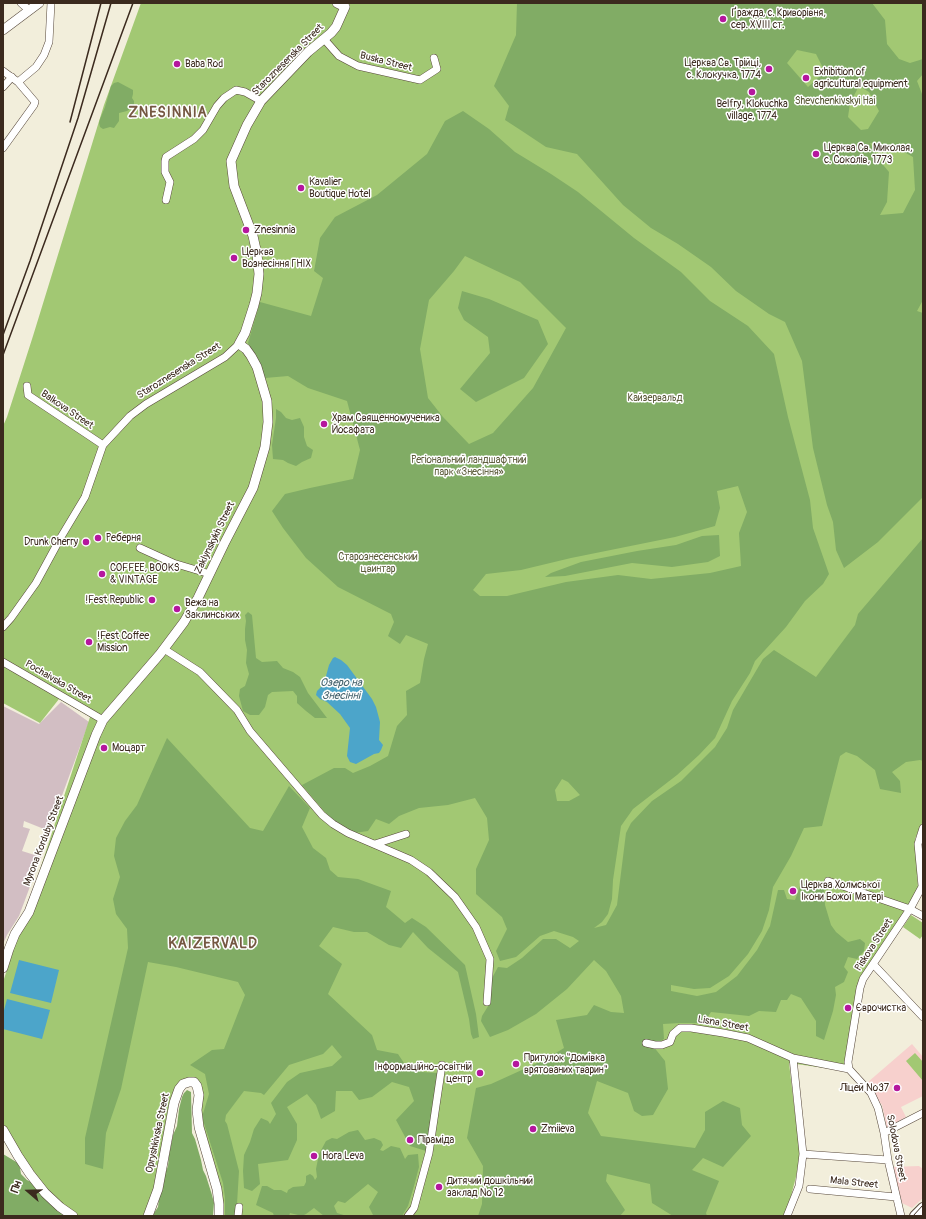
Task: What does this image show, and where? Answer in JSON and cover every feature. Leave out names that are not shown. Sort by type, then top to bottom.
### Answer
[{"type":"main road","points":[[915,1216],[923,1208]]},
{"type":"street","points":[[21,3],[29,10]]},
{"type":"street","points":[[3,30],[39,3]]},
{"type":"street","points":[[18,82],[36,67],[44,55],[49,42],[51,3]]},
{"type":"street","name":"Staroznesenska Street","points":[[3,627],[36,583],[60,537],[85,497],[103,445],[130,416],[146,404],[225,357],[239,344],[245,333],[258,293],[259,274],[253,236],[234,186],[231,161],[247,125],[261,101],[308,52],[331,33],[340,19],[342,4]]},
{"type":"street","name":"Buska Street","points":[[324,39],[339,56],[358,66],[420,80],[437,69],[434,58]]},
{"type":"street","points":[[3,71],[18,82],[35,102],[3,148]]},
{"type":"street","points":[[3,87],[12,77]]},
{"type":"street","points":[[166,200],[170,182],[165,172],[166,157],[194,139],[203,130],[217,106],[224,98],[236,90],[245,92],[261,101]]},
{"type":"street","name":"Zaklynskykh Street","points":[[103,720],[164,649],[184,622],[198,598],[253,488],[262,460],[267,437],[267,401],[257,367],[246,349],[239,344]]},
{"type":"street","name":"Balkova Street","points":[[27,386],[28,395],[103,445]]},
{"type":"street","points":[[140,548],[173,563],[210,574]]},
{"type":"street","points":[[164,649],[200,672],[234,706],[250,731],[322,815],[348,833],[411,860],[429,872],[455,898],[476,926],[490,959],[486,1002]]},
{"type":"street","name":"Pochaivska Street","points":[[3,662],[103,720]]},
{"type":"street","name":"Myrona Korduby Street","points":[[3,968],[15,934],[29,912],[103,720]]},
{"type":"street","points":[[923,828],[918,844],[923,885]]},
{"type":"street","points":[[375,844],[406,834]]},
{"type":"street","points":[[828,881],[910,909],[923,916]]},
{"type":"street","name":"Piskova Street","points":[[849,1069],[848,1062],[860,988],[863,979],[910,909],[923,885]]},
{"type":"street","points":[[873,964],[923,1017]]},
{"type":"street","name":"Lisna Street","points":[[646,1043],[662,1045],[670,1042],[673,1034],[679,1029],[691,1028],[748,1038],[793,1058],[849,1069]]},
{"type":"street","points":[[788,1216],[799,1186],[803,1154],[793,1058]]},
{"type":"street","points":[[408,1216],[414,1208],[429,1153],[442,1065]]},
{"type":"street","name":"Solodova Street","points":[[849,1069],[870,1093],[878,1108],[900,1216]]},
{"type":"street","name":"Opryshkivska Street","points":[[148,1216],[158,1189],[174,1103],[179,1089],[183,1084],[194,1082],[197,1086],[198,1095],[197,1110],[199,1128],[217,1189],[219,1216]]},
{"type":"street","points":[[884,1133],[923,1114]]},
{"type":"street","points":[[3,1130],[30,1174],[45,1193],[60,1207],[73,1216]]},
{"type":"street","points":[[803,1154],[888,1160]]},
{"type":"street","name":"Mala Street","points":[[810,1189],[896,1198]]},
{"type":"street","points":[[238,1216],[239,1206]]},
{"type":"shaded area","points":[[61,702],[89,722],[49,831],[24,821],[23,827],[30,829],[22,851],[41,857],[19,916],[3,944],[3,706],[39,724]]},
{"type":"shaded area","points":[[912,1044],[923,1057],[923,1096],[901,1107],[906,1117],[887,1128],[882,1105],[873,1093],[868,1082]]},
{"type":"shaded area","points":[[919,1166],[923,1169],[923,1198],[912,1208],[902,1203],[893,1167]]},
{"type":"green space","name":"Регіональний ландшафтний парк «Знесіння»","points":[[141,3],[923,3],[923,821],[915,839],[918,887],[904,914],[861,980],[846,1071],[789,1063],[800,1155],[796,1177],[784,1216],[221,1216],[200,1122],[201,1090],[183,1081],[146,1216],[76,1216],[43,1188],[20,1154],[3,1123],[3,982],[90,717],[59,699],[40,723],[3,703],[3,426],[33,336],[104,105]]},
{"type":"green space","name":"Shevchenkivskyi Hai","points":[[517,3],[872,3],[885,20],[887,44],[899,59],[910,63],[923,59],[923,74],[917,81],[923,94],[923,300],[917,311],[923,313],[923,497],[878,542],[844,568],[836,550],[833,522],[827,505],[813,448],[802,361],[785,322],[769,314],[736,291],[711,267],[678,244],[651,228],[623,205],[577,154],[546,147],[505,120],[509,106],[494,86],[516,35]],"holes":[[[797,50],[816,54],[824,70],[808,87],[787,63]],[[859,86],[869,92],[879,111],[868,129],[861,130],[848,117],[850,103]],[[870,143],[895,147],[913,157],[915,190],[903,213],[880,215],[887,202],[889,172],[879,160]]]},
{"type":"green space","points":[[118,82],[133,90],[132,98],[134,101],[134,106],[127,111],[119,113],[119,121],[114,128],[110,127],[103,129],[100,127],[100,119],[111,86]]},
{"type":"green space","points":[[463,111],[489,129],[515,152],[578,192],[634,238],[681,272],[710,301],[748,326],[774,354],[788,417],[810,500],[813,528],[829,574],[823,584],[805,601],[786,627],[755,661],[750,673],[732,701],[715,738],[677,775],[633,809],[621,826],[613,880],[612,899],[608,914],[602,922],[594,928],[606,925],[617,905],[626,833],[631,823],[652,801],[681,781],[715,747],[727,728],[733,710],[763,659],[774,650],[816,677],[855,625],[858,614],[923,538],[923,761],[906,762],[892,772],[900,781],[901,793],[880,789],[875,770],[857,756],[846,752],[840,756],[822,826],[804,828],[791,856],[773,887],[769,910],[762,931],[748,954],[729,976],[710,988],[694,989],[671,985],[671,991],[697,996],[716,992],[737,976],[757,950],[770,926],[778,890],[784,890],[787,899],[795,900],[801,884],[824,888],[825,905],[831,925],[836,932],[848,942],[860,939],[865,943],[864,951],[857,959],[848,957],[844,967],[848,972],[844,982],[835,987],[836,995],[833,1011],[824,1040],[816,1036],[816,1021],[801,998],[791,994],[787,1000],[781,1000],[776,1012],[759,1011],[749,1016],[711,1012],[704,1023],[663,1024],[664,1039],[653,1046],[665,1061],[668,1089],[653,1115],[642,1116],[634,1111],[628,1093],[597,1081],[588,1113],[601,1136],[695,1148],[705,1130],[705,1112],[723,1101],[740,1108],[742,1125],[751,1136],[723,1167],[703,1158],[692,1170],[719,1181],[706,1213],[707,1216],[673,1216],[652,1203],[650,1184],[607,1174],[606,1181],[625,1210],[620,1216],[478,1216],[482,1204],[483,1166],[467,1138],[476,1088],[491,1084],[546,1059],[564,1048],[556,1020],[587,1015],[594,1005],[611,1012],[624,1013],[621,996],[606,971],[594,960],[567,989],[536,1014],[508,1030],[490,1037],[481,1021],[482,1016],[490,1003],[491,980],[498,967],[507,968],[522,958],[543,939],[556,939],[570,948],[579,941],[573,937],[554,931],[540,936],[516,957],[500,961],[496,951],[507,929],[502,917],[476,894],[476,869],[489,840],[487,818],[475,798],[448,805],[419,808],[399,816],[389,824],[376,819],[368,831],[354,833],[331,819],[302,785],[334,768],[345,768],[353,773],[388,756],[397,726],[407,715],[406,691],[420,683],[428,644],[406,635],[400,644],[388,636],[394,622],[391,614],[338,587],[306,558],[272,511],[285,494],[353,479],[360,450],[347,401],[308,388],[288,376],[265,378],[248,343],[260,302],[311,316],[323,278],[314,271],[320,238],[335,217],[377,195],[427,154],[445,121]],"holes":[[[465,256],[520,282],[566,328],[533,388],[493,433],[469,444],[443,417],[428,398],[420,349],[429,300]],[[738,486],[747,512],[739,533],[741,566],[710,573],[651,579],[618,575],[566,582],[507,596],[480,596],[473,590],[486,574],[521,570],[571,558],[675,537],[715,526],[720,508],[717,491]],[[562,779],[568,782],[580,795],[569,801],[557,801],[555,790]]]},
{"type":"green space","points":[[462,291],[489,299],[538,320],[548,344],[524,378],[476,402],[460,389],[490,353],[488,337],[464,320],[458,308]]},
{"type":"green space","points":[[276,409],[286,418],[292,420],[300,418],[304,427],[304,437],[307,446],[313,450],[311,458],[296,466],[283,460],[273,459],[272,445]]},
{"type":"green space","points":[[719,535],[720,556],[708,562],[672,567],[632,563],[565,576],[545,577],[551,573],[581,562],[676,545],[702,536]]},
{"type":"green space","points":[[248,612],[252,615],[256,658],[262,662],[277,661],[283,668],[300,677],[308,693],[327,718],[315,718],[306,711],[297,703],[297,696],[293,691],[272,692],[268,695],[265,707],[259,715],[250,715],[243,711],[239,696],[240,689],[245,686],[249,674],[246,663],[247,650],[245,640],[245,615]]},
{"type":"green space","points":[[167,738],[250,828],[263,831],[289,786],[310,808],[302,827],[313,848],[326,858],[330,870],[338,877],[358,879],[391,891],[386,907],[405,923],[412,918],[426,927],[465,965],[476,1014],[479,1037],[473,1039],[458,972],[428,948],[413,932],[401,948],[389,945],[367,932],[354,932],[333,927],[319,946],[342,964],[328,994],[372,1035],[377,1050],[398,1054],[406,1066],[422,1072],[438,1073],[426,1151],[410,1146],[396,1120],[414,1101],[409,1087],[392,1082],[372,1097],[359,1100],[352,1091],[336,1091],[335,1111],[321,1119],[316,1105],[307,1094],[287,1107],[297,1124],[297,1140],[288,1160],[258,1164],[260,1184],[252,1191],[244,1188],[244,1155],[254,1129],[261,1118],[268,1121],[270,1124],[276,1114],[271,1103],[287,1082],[300,1073],[332,1066],[342,1057],[332,1045],[323,1054],[289,1065],[264,1095],[261,1093],[244,1091],[226,1115],[225,1121],[239,1171],[235,1216],[225,1216],[223,1183],[202,1117],[209,1094],[205,1074],[190,1065],[212,1050],[224,1049],[245,995],[238,982],[148,962],[121,1089],[106,1133],[103,1169],[85,1164],[85,1138],[128,948],[127,929],[116,914],[113,899],[120,877],[114,856],[116,838],[125,821],[137,805]]},
{"type":"green space","points":[[911,915],[923,923],[923,935],[920,939],[903,927]]},
{"type":"green space","points":[[915,1053],[923,1062],[923,1081],[906,1061]]},
{"type":"green space","points":[[187,1090],[191,1092],[192,1133],[212,1195],[214,1203],[213,1216],[152,1216],[158,1207],[159,1198],[163,1188],[164,1176],[168,1166],[173,1135],[177,1126],[179,1109],[182,1097]]},
{"type":"green space","points":[[358,1130],[365,1140],[374,1138],[381,1141],[383,1145],[380,1150],[383,1151],[391,1146],[400,1148],[405,1159],[408,1155],[418,1154],[419,1167],[408,1206],[402,1216],[373,1215],[369,1207],[378,1192],[368,1184],[345,1203],[338,1201],[334,1206],[337,1213],[347,1216],[324,1216],[314,1208],[302,1216],[290,1213],[289,1216],[274,1216],[273,1213],[256,1205],[262,1186],[267,1186],[274,1190],[281,1190],[287,1193],[288,1190],[293,1187],[304,1186],[306,1176],[310,1174],[315,1180],[317,1177],[316,1169],[319,1154],[326,1141],[332,1138],[337,1139],[349,1132]]},
{"type":"green space","points":[[3,1154],[18,1163],[21,1174],[27,1180],[35,1184],[67,1216],[3,1216]]},
{"type":"water","name":"Озеро на Знесінні","points":[[335,657],[347,665],[372,699],[380,722],[379,740],[383,745],[381,750],[379,753],[374,754],[356,764],[350,762],[347,756],[350,728],[340,714],[327,702],[320,699],[316,695],[326,676],[329,665]]},
{"type":"water","points":[[19,960],[59,970],[51,1003],[10,993]]},
{"type":"water","points":[[7,999],[50,1010],[42,1039],[3,1029],[3,1014]]},
{"type":"tram line","points":[[913,1216],[923,1205]]},
{"type":"railway","points":[[70,122],[101,3]]},
{"type":"railway","points":[[3,335],[30,261],[78,118],[111,3]]},
{"type":"railway","points":[[3,355],[133,3]]},
{"type":"place","name":"Ґражда, с. Криворівня, сер. XVIII ст.","points":[[723,19]]},
{"type":"place","name":"Baba Rod","points":[[177,64]]},
{"type":"place","name":"Церква Св. Трійці, с. Клокучка, 1774","points":[[769,69]]},
{"type":"place","name":"Exhibition of agricultural equipment","points":[[806,78]]},
{"type":"place","name":"Belfry, Klokuchka village, 1774","points":[[752,92]]},
{"type":"place","name":"Церква Св. Миколая, с. Соколів, 1773","points":[[816,154]]},
{"type":"place","name":"Kavalier Boutique Hotel","points":[[301,188]]},
{"type":"place","name":"Znesinnia","points":[[246,230]]},
{"type":"place","name":"Церква Вознесіння ГНІХ","points":[[234,258]]},
{"type":"place","name":"Храм Священномученика Йосафата","points":[[324,424]]},
{"type":"place","name":"Реберня","points":[[98,538]]},
{"type":"place","name":"Drunk Cherry","points":[[86,542]]},
{"type":"place","name":"COFFEE, BOOKS & VINTAGE","points":[[102,574]]},
{"type":"place","name":"!Fest Republic","points":[[152,600]]},
{"type":"place","name":"Вежа на Заклинських","points":[[177,609]]},
{"type":"place","name":"!Fest Coffee Mission","points":[[89,642]]},
{"type":"place","name":"Моцарт","points":[[104,748]]},
{"type":"place","name":"Церква Холмської Ікони Божої Матері","points":[[793,891]]},
{"type":"place","name":"Єврочистка","points":[[848,1008]]},
{"type":"place","name":"Притулок \"Домівка врятованих тварин\"","points":[[516,1064]]},
{"type":"place","name":"Інформаційно-освітній центр","points":[[480,1073]]},
{"type":"place","name":"Ліцей №37","points":[[897,1088]]},
{"type":"place","name":"Zmiieva","points":[[533,1129]]},
{"type":"place","name":"Піраміда","points":[[410,1140]]},
{"type":"place","name":"Hora Leva","points":[[314,1156]]},
{"type":"place","name":"Дитячий дошкільний заклад № 12","points":[[439,1187]]},
{"type":"district","name":"ZNESINNIA","points":[[168,113]]},
{"type":"district","name":"KAIZERVALD","points":[[213,944]]},
{"type":"park label","name":"Кайзервальд","points":[[655,398]]},
{"type":"park label","name":"Старознесенський цвинтар","points":[[378,562]]}]
